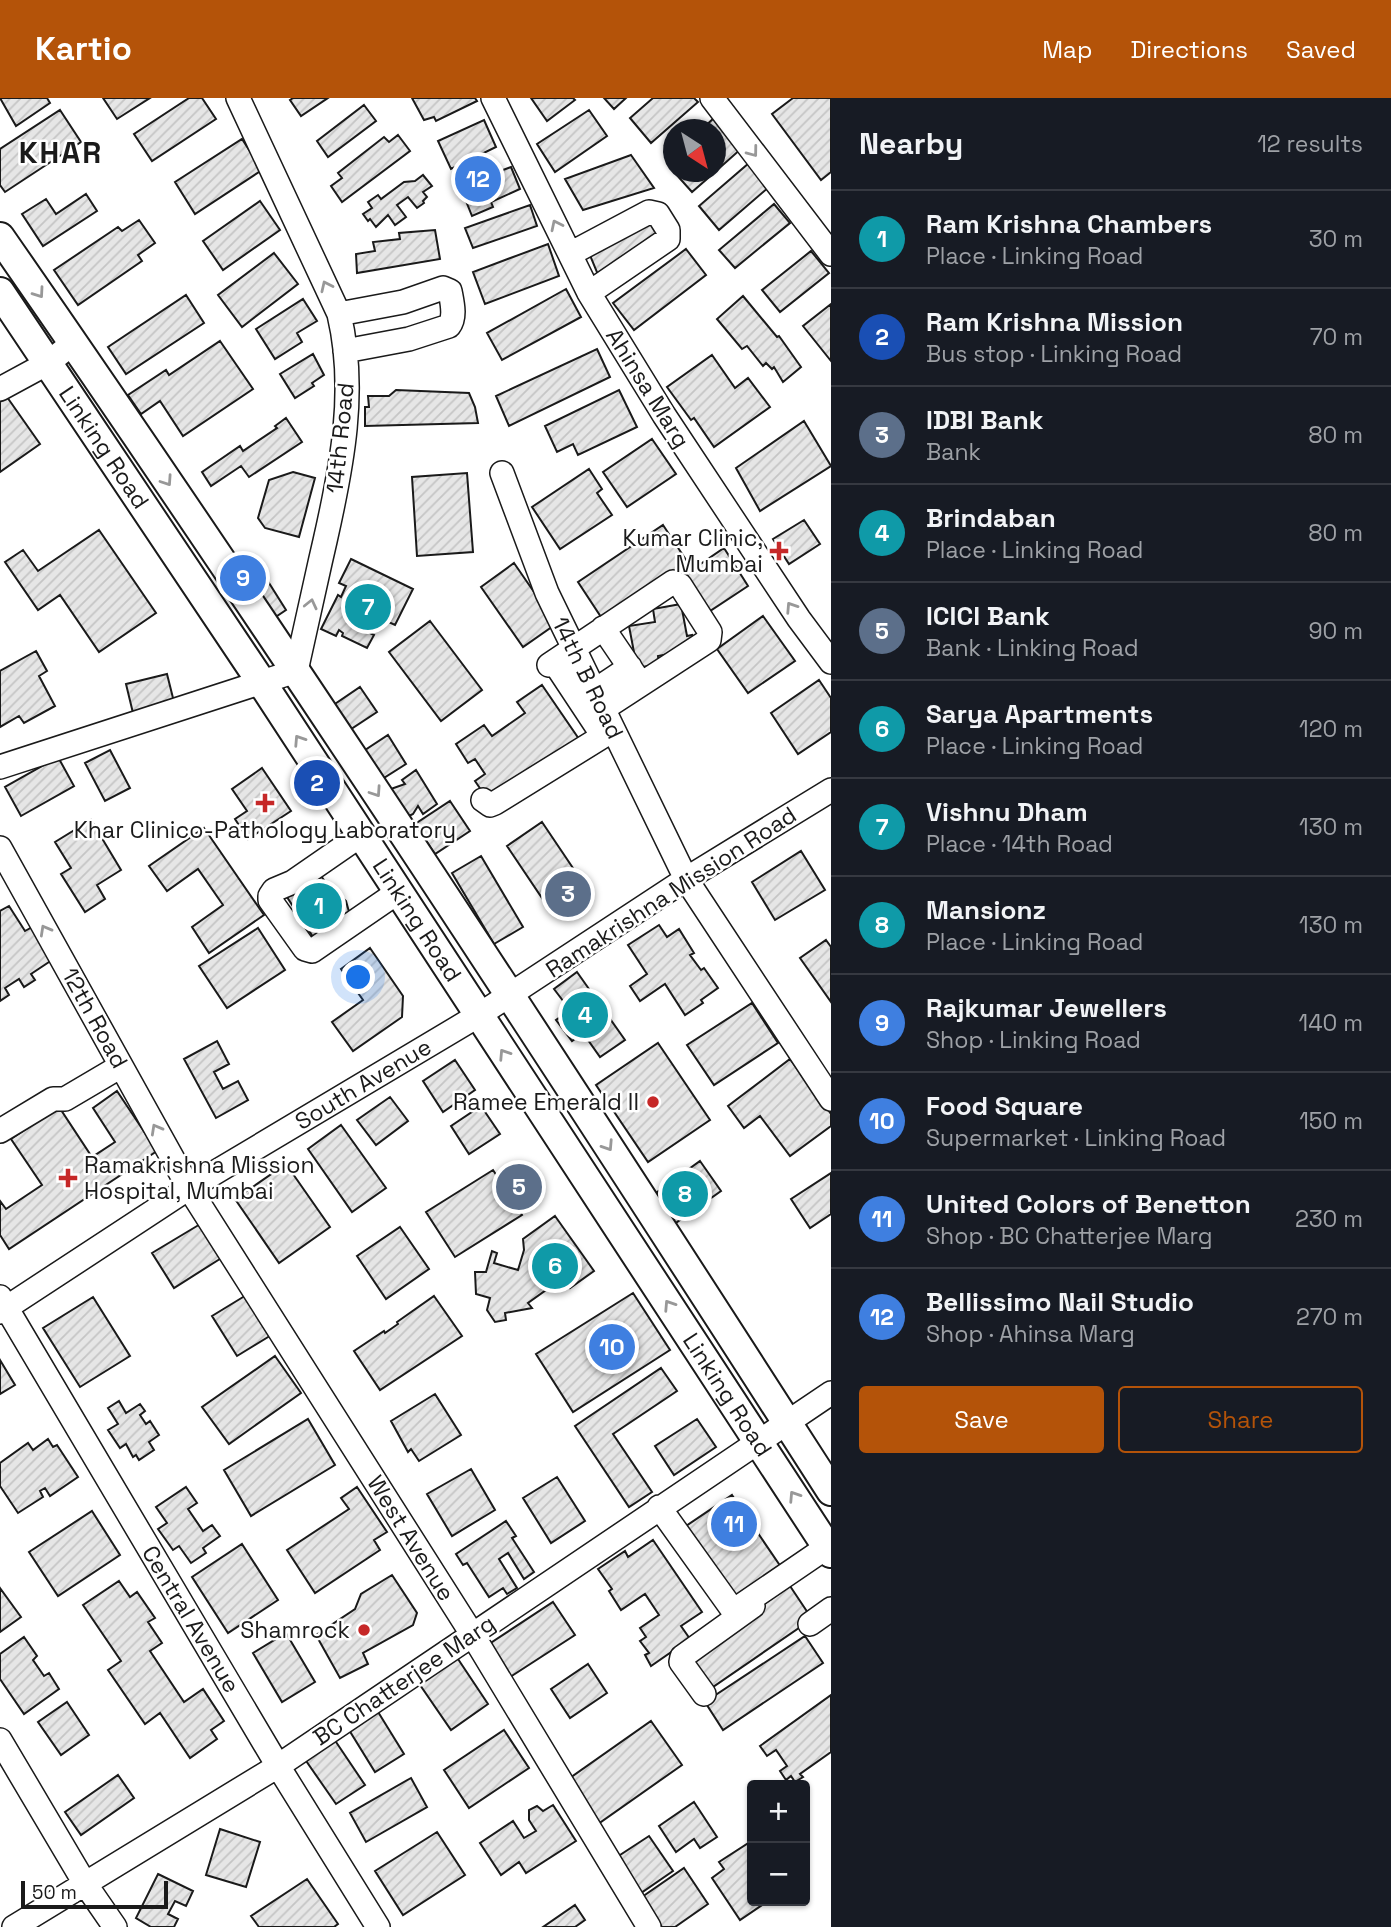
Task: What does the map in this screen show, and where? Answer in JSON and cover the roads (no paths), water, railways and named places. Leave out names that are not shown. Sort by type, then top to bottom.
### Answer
[{"type":"main road","name":"Linking Road","points":[[0,237],[296,671],[511,995],[831,1491]]},
{"type":"main road","name":"Linking Road","points":[[0,292],[262,683],[830,1551]]},
{"type":"street","name":"14th Road","points":[[238,98],[352,331],[342,466],[296,671]]},
{"type":"street","name":"Ahinsa Marg","points":[[493,98],[592,290],[664,415],[799,619],[831,662]]},
{"type":"street","points":[[712,98],[831,254]]},
{"type":"street","points":[[574,252],[649,212],[658,214],[668,230],[668,239],[592,290]]},
{"type":"street","points":[[0,389],[48,363],[74,343]]},
{"type":"street","name":"14th B Road","points":[[502,473],[547,593],[599,700],[608,733],[686,879],[831,1099]]},
{"type":"street","points":[[482,800],[490,805],[495,803],[608,733],[551,664],[673,582],[682,587],[710,632],[709,640],[635,676],[599,700]]},
{"type":"street","points":[[603,628],[635,676]]},
{"type":"street","points":[[0,767],[296,671]]},
{"type":"street","name":"Ramakrishna Mission Road","points":[[479,1015],[686,879],[831,790]]},
{"type":"street","points":[[361,835],[293,882],[274,890],[270,900],[306,949],[312,951],[398,892]]},
{"type":"street","name":"12th Road","points":[[0,848],[189,1188]]},
{"type":"street","name":"South Avenue","points":[[2,1306],[189,1188],[479,1015]]},
{"type":"street","points":[[0,1131],[53,1099],[65,1100],[121,1066]]},
{"type":"street","name":"West Avenue","points":[[189,1188],[472,1634],[649,1927]]},
{"type":"street","name":"Central Avenue","points":[[2,1306],[278,1766],[378,1927]]},
{"type":"street","name":"BC Chatterjee Marg","points":[[14,1927],[278,1766],[831,1393]]},
{"type":"street","points":[[659,1507],[732,1609],[740,1607],[830,1551]]},
{"type":"street","points":[[704,1694],[681,1661],[681,1657],[830,1551]]},
{"type":"street","points":[[810,1624],[831,1609]]},
{"type":"street","points":[[0,1740],[115,1927]]},
{"type":"place","name":"Bellissimo Nail Studio","points":[[478,179]]},
{"type":"place","name":"Kumar Clinic, Mumbai","points":[[779,551]]},
{"type":"place","name":"Rajkumar Jewellers","points":[[243,578]]},
{"type":"place","name":"Vishnu Dham","points":[[368,607]]},
{"type":"place","name":"Ram Krishna Mission","points":[[317,783]]},
{"type":"place","name":"Khar Clinico-Pathology Laboratory","points":[[265,803]]},
{"type":"place","name":"IDBI Bank","points":[[568,894]]},
{"type":"place","name":"Ram Krishna Chambers","points":[[319,906]]},
{"type":"place","name":"Brindaban","points":[[585,1015]]},
{"type":"place","name":"Ramee Emerald II","points":[[653,1102]]},
{"type":"place","name":"Ramakrishna Mission Hospital, Mumbai","points":[[68,1178]]},
{"type":"place","name":"ICICI Bank","points":[[519,1187]]},
{"type":"place","name":"Mansionz","points":[[685,1194]]},
{"type":"place","name":"Sarya Apartments","points":[[555,1266]]},
{"type":"place","name":"Food Square","points":[[612,1347]]},
{"type":"place","name":"United Colors of Benetton","points":[[734,1524]]},
{"type":"place","name":"Shamrock","points":[[364,1630]]},
{"type":"district","name":"KHAR","points":[[61,152]]}]
